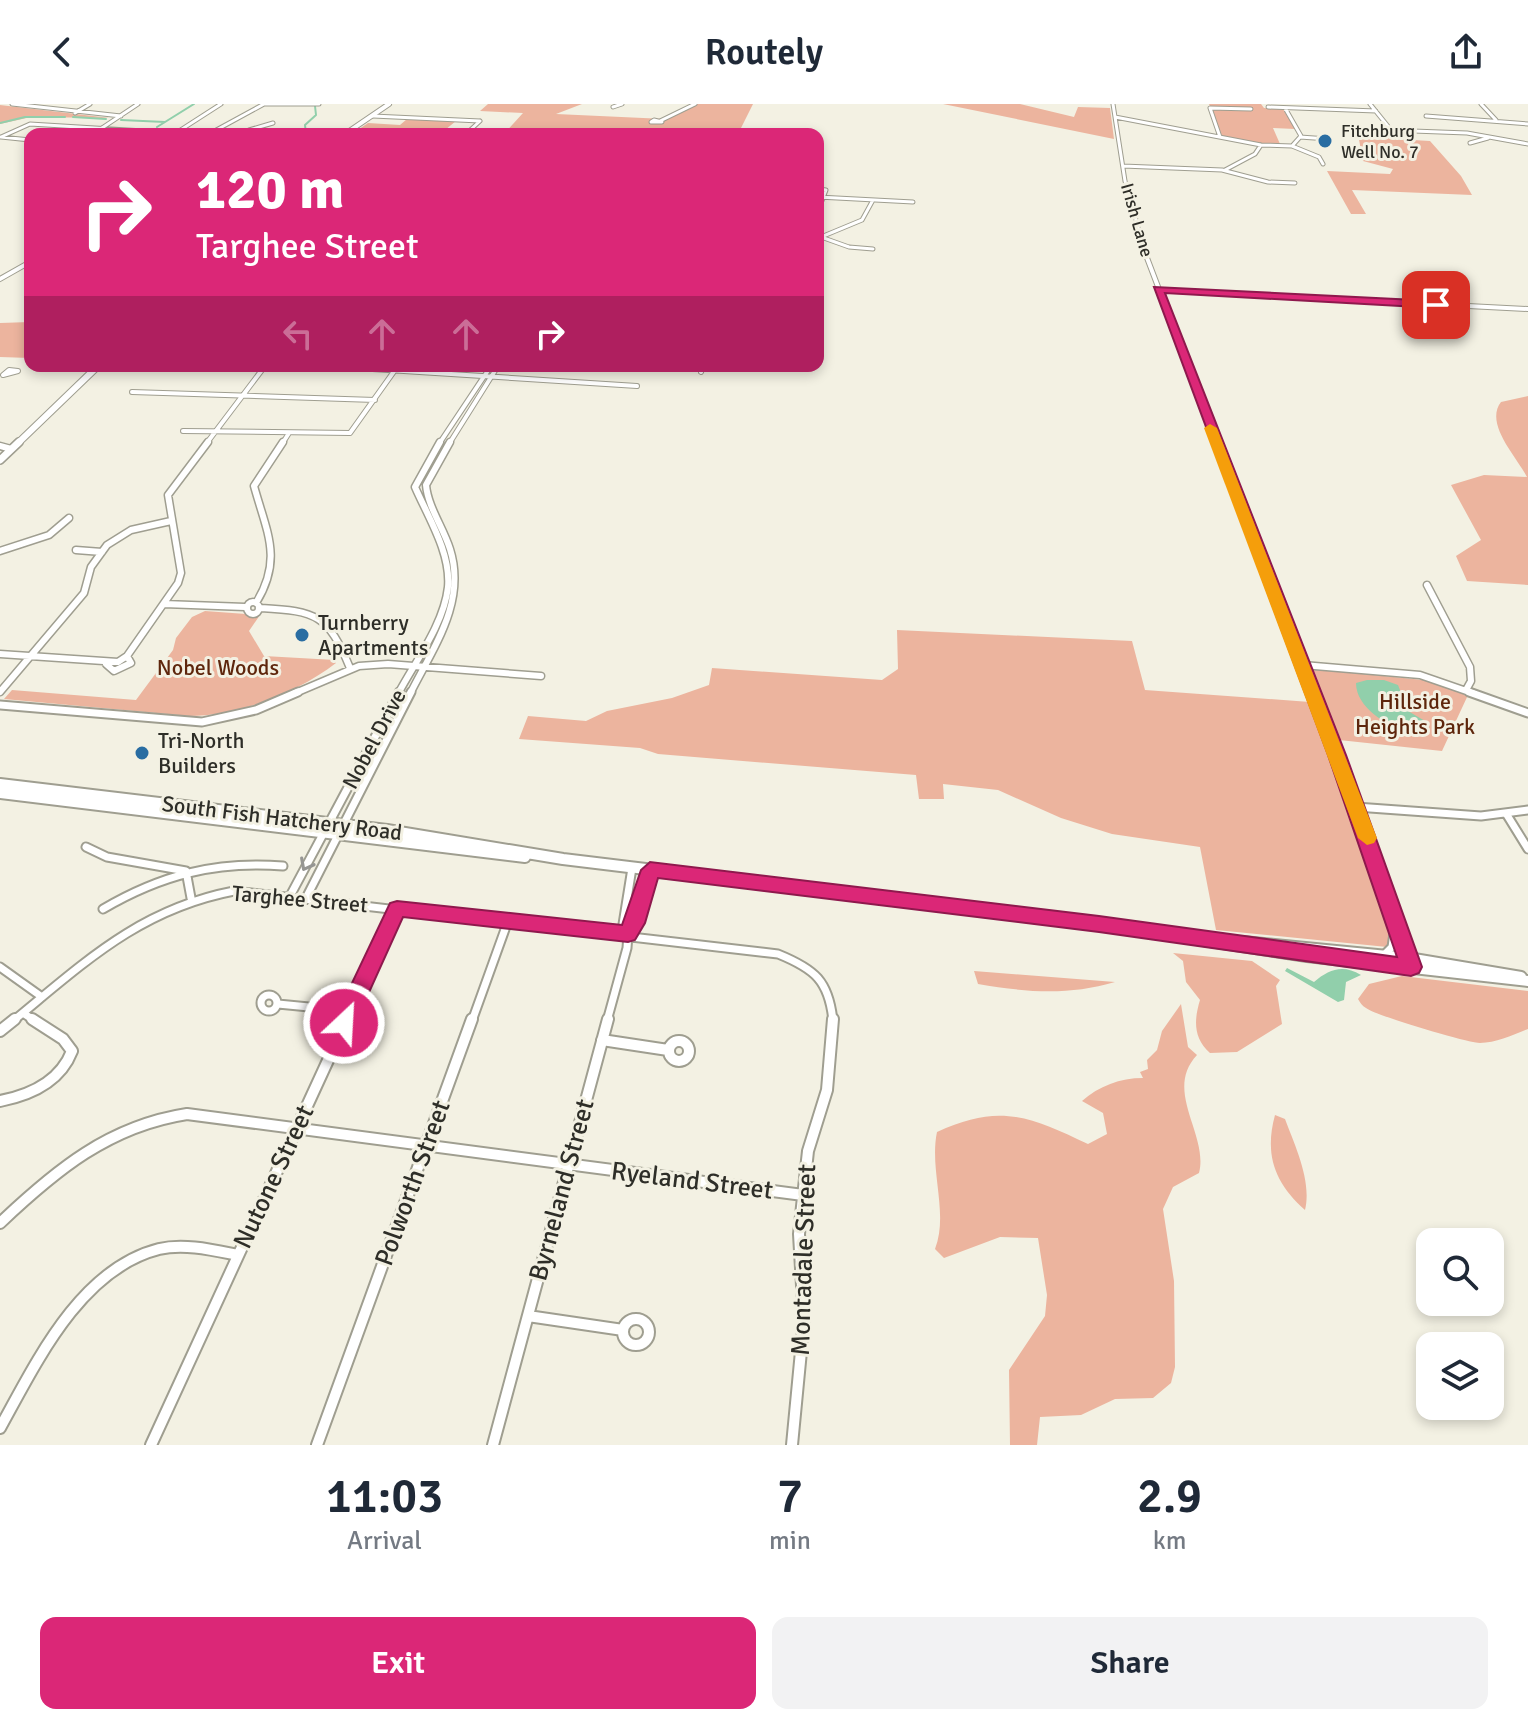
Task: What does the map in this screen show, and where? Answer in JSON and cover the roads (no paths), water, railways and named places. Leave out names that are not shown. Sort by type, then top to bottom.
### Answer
[{"type":"main road","points":[[355,128],[389,104]]},
{"type":"main road","points":[[0,460],[92,372]]},
{"type":"main road","name":"South Fish Hatchery Road","points":[[0,784],[343,824],[563,859]]},
{"type":"main road","name":"South Fish Hatchery Road","points":[[0,793],[323,835],[563,859],[1240,943],[1307,956],[1410,963]]},
{"type":"main road","name":"South Fish Hatchery Road","points":[[1240,943],[1253,941],[1379,957],[1528,980]]},
{"type":"street","points":[[12,104],[119,116]]},
{"type":"street","points":[[39,107],[45,104]]},
{"type":"street","points":[[74,113],[90,104]]},
{"type":"street","points":[[101,128],[141,104]]},
{"type":"street","points":[[183,128],[221,104]]},
{"type":"street","points":[[220,128],[264,104],[319,104]]},
{"type":"street","points":[[613,107],[622,104]]},
{"type":"street","points":[[660,121],[695,104]]},
{"type":"street","name":"Irish Lane","points":[[1113,104],[1132,213],[1158,290],[1303,665],[1410,963]]},
{"type":"street","points":[[1370,104],[1388,130],[1458,132],[1528,144]]},
{"type":"street","points":[[1481,104],[1496,120]]},
{"type":"street","points":[[1268,107],[1376,111]]},
{"type":"street","points":[[1220,137],[1210,108],[1251,109]]},
{"type":"street","points":[[1285,108],[1300,137]]},
{"type":"street","points":[[373,116],[480,121],[472,128]]},
{"type":"street","points":[[1426,116],[1528,124]]},
{"type":"street","points":[[1115,117],[1261,145],[1292,146],[1311,152],[1322,159],[1323,164]]},
{"type":"street","points":[[1450,119],[1448,122],[1458,132]]},
{"type":"street","points":[[256,128],[273,123]]},
{"type":"street","points":[[1,137],[25,124],[66,128]]},
{"type":"street","points":[[1,137],[24,140]]},
{"type":"street","points":[[1300,137],[1328,139]]},
{"type":"street","points":[[1292,146],[1300,137]]},
{"type":"street","points":[[1470,143],[1490,138]]},
{"type":"street","points":[[11,147],[24,141]]},
{"type":"street","points":[[1222,170],[1244,161],[1261,145]]},
{"type":"street","points":[[1123,166],[1222,170],[1268,182],[1295,183]]},
{"type":"street","points":[[824,190],[825,198],[913,202]]},
{"type":"street","points":[[824,235],[859,222],[869,213],[873,200]]},
{"type":"street","points":[[824,238],[849,247],[873,249]]},
{"type":"street","points":[[0,279],[24,265]]},
{"type":"street","points":[[1158,290],[1528,309]]},
{"type":"street","points":[[0,654],[106,664],[118,662],[127,656],[164,604],[181,573],[168,495],[261,372]]},
{"type":"street","points":[[183,431],[350,433],[394,372]]},
{"type":"street","points":[[426,372],[637,386]]},
{"type":"street","name":"Nobel Drive","points":[[488,376],[489,372]]},
{"type":"street","name":"Nobel Drive","points":[[306,898],[450,616],[458,579],[454,551],[428,497],[426,480],[492,372]]},
{"type":"street","points":[[132,392],[375,400]]},
{"type":"street","name":"Nobel Drive","points":[[290,896],[436,624],[448,587],[444,554],[418,500],[415,487],[422,469],[468,407]]},
{"type":"street","points":[[259,606],[269,582],[274,557],[254,486],[289,433]]},
{"type":"street","points":[[0,446],[11,449]]},
{"type":"street","points":[[0,551],[49,535],[69,518]]},
{"type":"street","points":[[0,692],[84,593],[91,567],[102,552],[131,530],[171,521]]},
{"type":"street","points":[[76,550],[102,552]]},
{"type":"street","points":[[1427,585],[1470,667],[1471,681],[1466,690]]},
{"type":"street","points":[[164,604],[259,606],[307,611],[323,616],[332,627],[350,668]]},
{"type":"street","points":[[106,664],[114,671],[124,669],[131,663],[127,656]]},
{"type":"street","points":[[0,705],[202,722],[256,710],[350,668],[376,664],[541,676]]},
{"type":"street","points":[[1303,665],[1420,675],[1528,713]]},
{"type":"street","points":[[1356,807],[1507,815],[1528,810]]},
{"type":"street","points":[[1507,815],[1528,849]]},
{"type":"street","points":[[86,847],[107,857],[186,871]]},
{"type":"street","points":[[103,909],[142,886],[186,871],[224,862],[283,866]]},
{"type":"street","name":"Byrneland Street","points":[[628,934],[623,924],[632,868]]},
{"type":"street","name":"Byrneland Street","points":[[493,1445],[628,934],[635,923],[650,870]]},
{"type":"street","points":[[186,871],[191,898]]},
{"type":"street","name":"Targhee Street","points":[[0,1031],[136,923],[191,898],[234,891],[628,934],[778,954],[798,962],[823,984]]},
{"type":"street","name":"Nutone Street","points":[[151,1445],[397,909]]},
{"type":"street","name":"Irish Lane","points":[[1379,957],[1390,952],[1394,943],[1394,916]]},
{"type":"street","name":"Polworth Street","points":[[317,1445],[508,921]]},
{"type":"street","points":[[0,967],[42,997]]},
{"type":"street","name":"Montadale Street","points":[[792,1445],[804,1320],[799,1234],[808,1151],[827,1090],[831,1048],[833,1007],[823,984]]},
{"type":"street","points":[[278,1004],[350,1011]]},
{"type":"street","points":[[0,1101],[32,1093],[49,1082],[63,1070],[72,1051],[63,1039],[23,1013]]},
{"type":"street","points":[[602,1040],[668,1050]]},
{"type":"street","name":"Ryeland Street","points":[[0,1223],[81,1152],[125,1127],[161,1116],[187,1114],[425,1148],[803,1195]]},
{"type":"street","points":[[0,1428],[45,1344],[113,1273],[139,1256],[167,1247],[238,1255]]},
{"type":"street","points":[[528,1316],[623,1330]]},
{"type":"waterway","points":[[157,127],[194,104]]},
{"type":"waterway","points":[[305,128],[316,115],[315,106]]},
{"type":"waterway","points":[[0,123],[25,117],[65,117]]},
{"type":"waterway","points":[[73,117],[106,119]]},
{"type":"waterway","points":[[121,120],[165,122]]},
{"type":"place","name":"Fitchburg Well No. 7","points":[[1325,141]]},
{"type":"place","name":"Turnberry Apartments","points":[[302,635]]},
{"type":"place","name":"Tri-North Builders","points":[[142,753]]},
{"type":"park label","name":"Nobel Woods","points":[[218,667]]},
{"type":"park label","name":"Hillside Heights Park","points":[[1415,714]]}]
